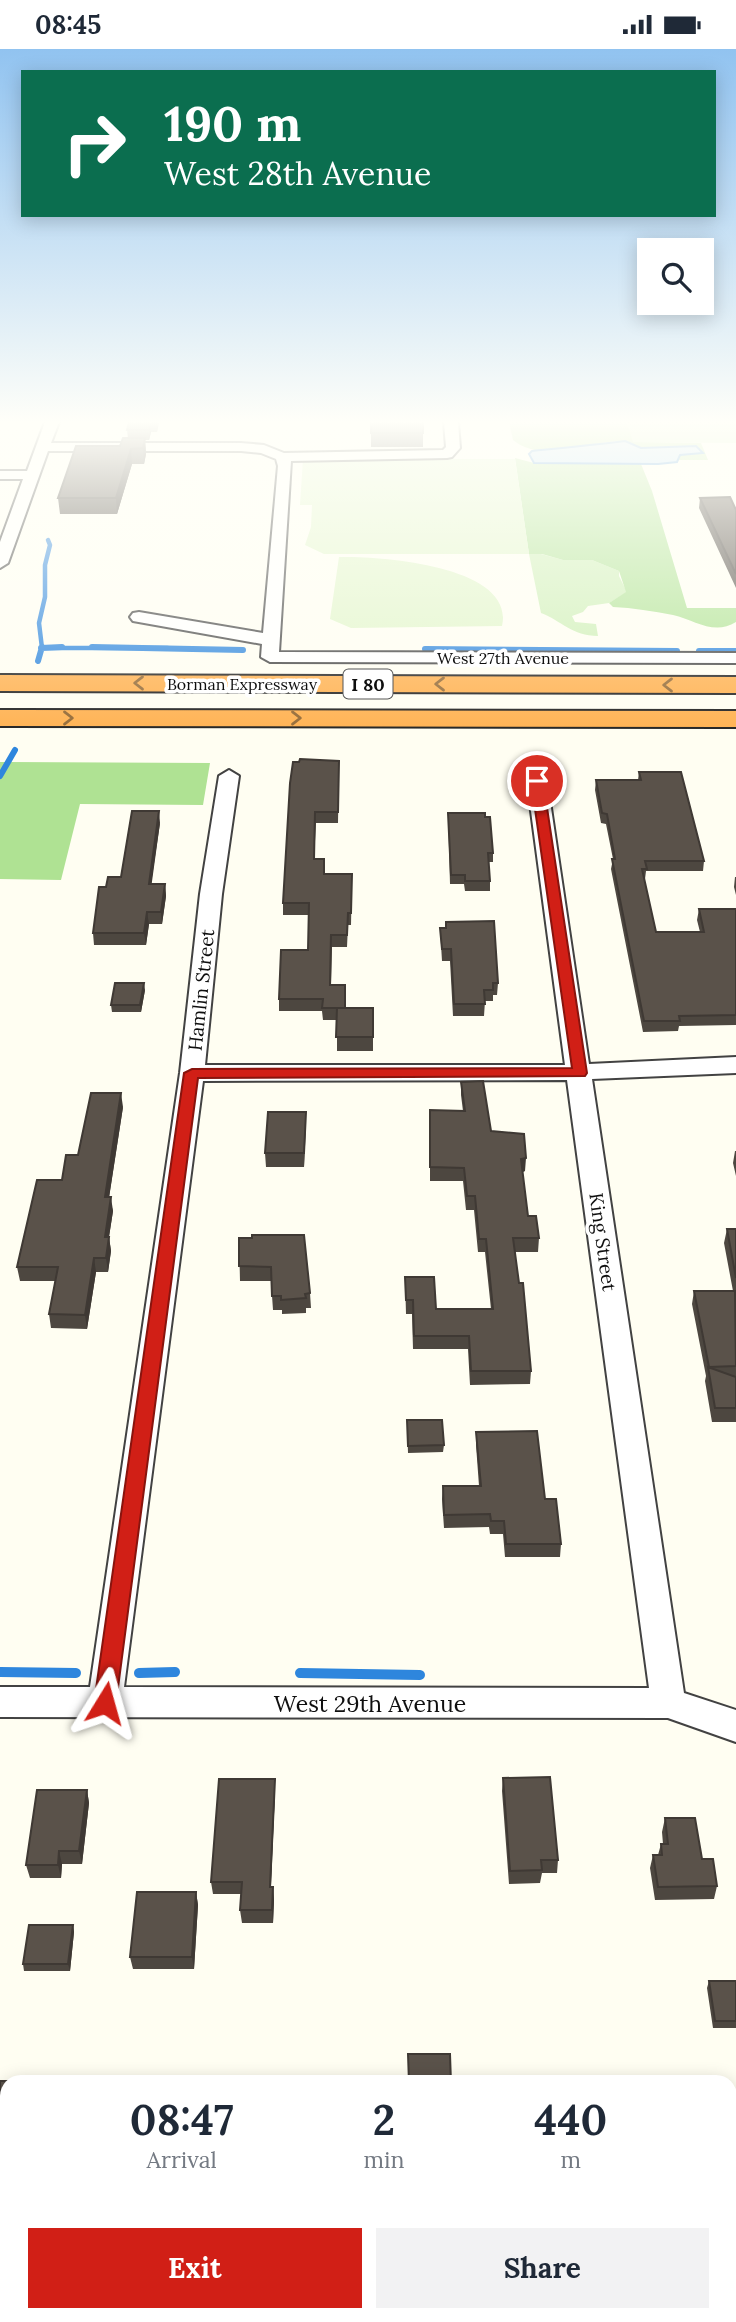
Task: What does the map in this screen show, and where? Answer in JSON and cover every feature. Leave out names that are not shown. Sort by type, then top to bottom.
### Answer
[{"type":"highway","name":"Borman Expressway","points":[[0,683],[736,685]]},
{"type":"highway","name":"Borman Expressway","points":[[0,718],[736,719]]},
{"type":"highway","points":[[503,718],[736,731]]},
{"type":"street","points":[[270,649],[280,528]]},
{"type":"street","points":[[0,563],[4,540]]},
{"type":"street","name":"West 27th Avenue","points":[[139,617],[270,649],[736,658]]},
{"type":"street","name":"Hamlin Street","points":[[105,1703],[192,1073],[211,894],[229,776]]},
{"type":"street","name":"King Street","points":[[537,781],[668,1703]]},
{"type":"street","points":[[192,1073],[580,1073],[736,1065]]},
{"type":"street","name":"West 29th Avenue","points":[[0,1702],[668,1703],[736,1726]]},
{"type":"green space","points":[[311,528],[525,528],[529,554],[324,554],[305,545]]},
{"type":"green space","points":[[525,528],[663,528],[687,608],[736,608],[736,622],[720,628],[704,626],[673,615],[613,607],[609,603],[626,592],[619,571],[592,560],[563,560],[542,554],[529,554]]},
{"type":"green space","points":[[529,554],[563,560],[592,560],[619,571],[627,592],[609,603],[588,606],[583,612],[572,616],[575,622],[596,624],[598,636],[581,634],[541,613]]},
{"type":"green space","points":[[339,557],[411,562],[467,577],[488,589],[501,605],[502,626],[351,628],[330,619]]},
{"type":"green space","points":[[0,762],[210,763],[203,805],[80,804],[61,880],[0,879]]},
{"type":"building","points":[[714,528],[736,528],[736,574]]},
{"type":"building","points":[[300,759],[339,761],[338,812],[315,812],[314,859],[324,859],[324,874],[352,874],[351,913],[348,913],[347,935],[331,935],[330,985],[345,985],[345,1008],[322,1008],[323,999],[279,999],[281,950],[308,950],[309,903],[283,903],[290,783],[293,762],[299,762]]},
{"type":"building","points":[[639,772],[681,772],[704,861],[645,861],[647,869],[642,869],[656,932],[704,932],[699,909],[736,909],[736,1015],[679,1016],[680,1021],[644,1021],[612,859],[615,859],[607,814],[602,813],[596,780],[641,780]]},
{"type":"building","points":[[132,811],[159,811],[149,884],[165,884],[161,912],[147,912],[144,933],[93,933],[99,887],[106,887],[108,877],[121,877]]},
{"type":"building","points":[[448,813],[485,813],[485,817],[490,817],[493,853],[488,853],[490,881],[465,881],[465,875],[451,875]]},
{"type":"building","points":[[494,921],[498,983],[493,983],[493,990],[484,990],[485,1004],[454,1004],[451,949],[442,949],[440,928],[446,928],[446,922]]},
{"type":"building","points":[[115,983],[144,983],[140,1005],[111,1005]]},
{"type":"building","points":[[337,1008],[373,1008],[373,1037],[336,1037]]},
{"type":"building","points":[[483,1081],[491,1131],[524,1134],[526,1158],[521,1159],[528,1216],[536,1216],[539,1238],[513,1238],[519,1283],[523,1283],[531,1371],[471,1371],[469,1336],[414,1336],[413,1300],[406,1300],[405,1277],[434,1277],[436,1309],[493,1309],[486,1239],[479,1239],[475,1196],[467,1196],[464,1168],[430,1167],[430,1110],[465,1111],[461,1082]]},
{"type":"building","points":[[91,1093],[121,1093],[105,1197],[111,1197],[105,1237],[109,1237],[106,1258],[94,1258],[85,1315],[49,1314],[58,1267],[17,1267],[37,1180],[62,1180],[66,1155],[78,1155]]},
{"type":"building","points":[[268,1112],[306,1112],[304,1153],[265,1153]]},
{"type":"building","points":[[727,1229],[736,1229],[736,1278]]},
{"type":"building","points":[[252,1235],[304,1235],[310,1293],[305,1294],[306,1298],[281,1300],[281,1296],[272,1296],[271,1267],[239,1266],[239,1238],[252,1238]]},
{"type":"building","points":[[694,1291],[735,1291],[736,1366],[709,1367]]},
{"type":"building","points":[[708,1367],[736,1377],[736,1408],[715,1408]]},
{"type":"building","points":[[407,1420],[442,1420],[444,1445],[408,1446]]},
{"type":"building","points":[[537,1431],[545,1499],[556,1499],[561,1544],[506,1544],[504,1521],[491,1521],[490,1514],[444,1515],[443,1486],[481,1486],[476,1432]]},
{"type":"building","points":[[550,1777],[558,1860],[541,1860],[542,1870],[510,1871],[503,1778]]},
{"type":"building","points":[[219,1779],[275,1779],[270,1887],[273,1887],[272,1910],[240,1910],[242,1882],[211,1882]]},
{"type":"building","points":[[37,1790],[87,1790],[79,1851],[59,1851],[58,1865],[26,1865]]},
{"type":"building","points":[[665,1818],[695,1818],[702,1859],[713,1859],[717,1886],[658,1887],[653,1855],[662,1855],[661,1844],[668,1844]]},
{"type":"building","points":[[137,1892],[196,1892],[192,1957],[130,1957]]},
{"type":"building","points":[[29,1925],[73,1925],[68,1964],[23,1964]]},
{"type":"building","points":[[709,1981],[736,1981],[736,2021],[715,2021]]},
{"type":"building","points":[[408,2054],[450,2054],[451,2075],[409,2075]]},
{"type":"waterway","points":[[42,647],[39,623],[45,597],[45,565],[50,545],[48,540]]},
{"type":"waterway","points":[[42,648],[62,647]]},
{"type":"waterway","points":[[92,647],[142,648]]},
{"type":"waterway","points":[[38,661],[42,648]]},
{"type":"waterway","points":[[42,648],[142,648]]},
{"type":"waterway","points":[[142,648],[168,648]]},
{"type":"waterway","points":[[142,648],[243,650]]},
{"type":"waterway","points":[[425,649],[677,651]]},
{"type":"waterway","points":[[699,651],[736,651]]},
{"type":"waterway","points":[[0,776],[15,750]]},
{"type":"waterway","points":[[0,1672],[76,1673]]},
{"type":"waterway","points":[[139,1673],[175,1672]]},
{"type":"waterway","points":[[300,1673],[420,1675]]},
{"type":"route","points":[[105,1703],[178,1155],[192,1073],[580,1073],[537,781]]}]
